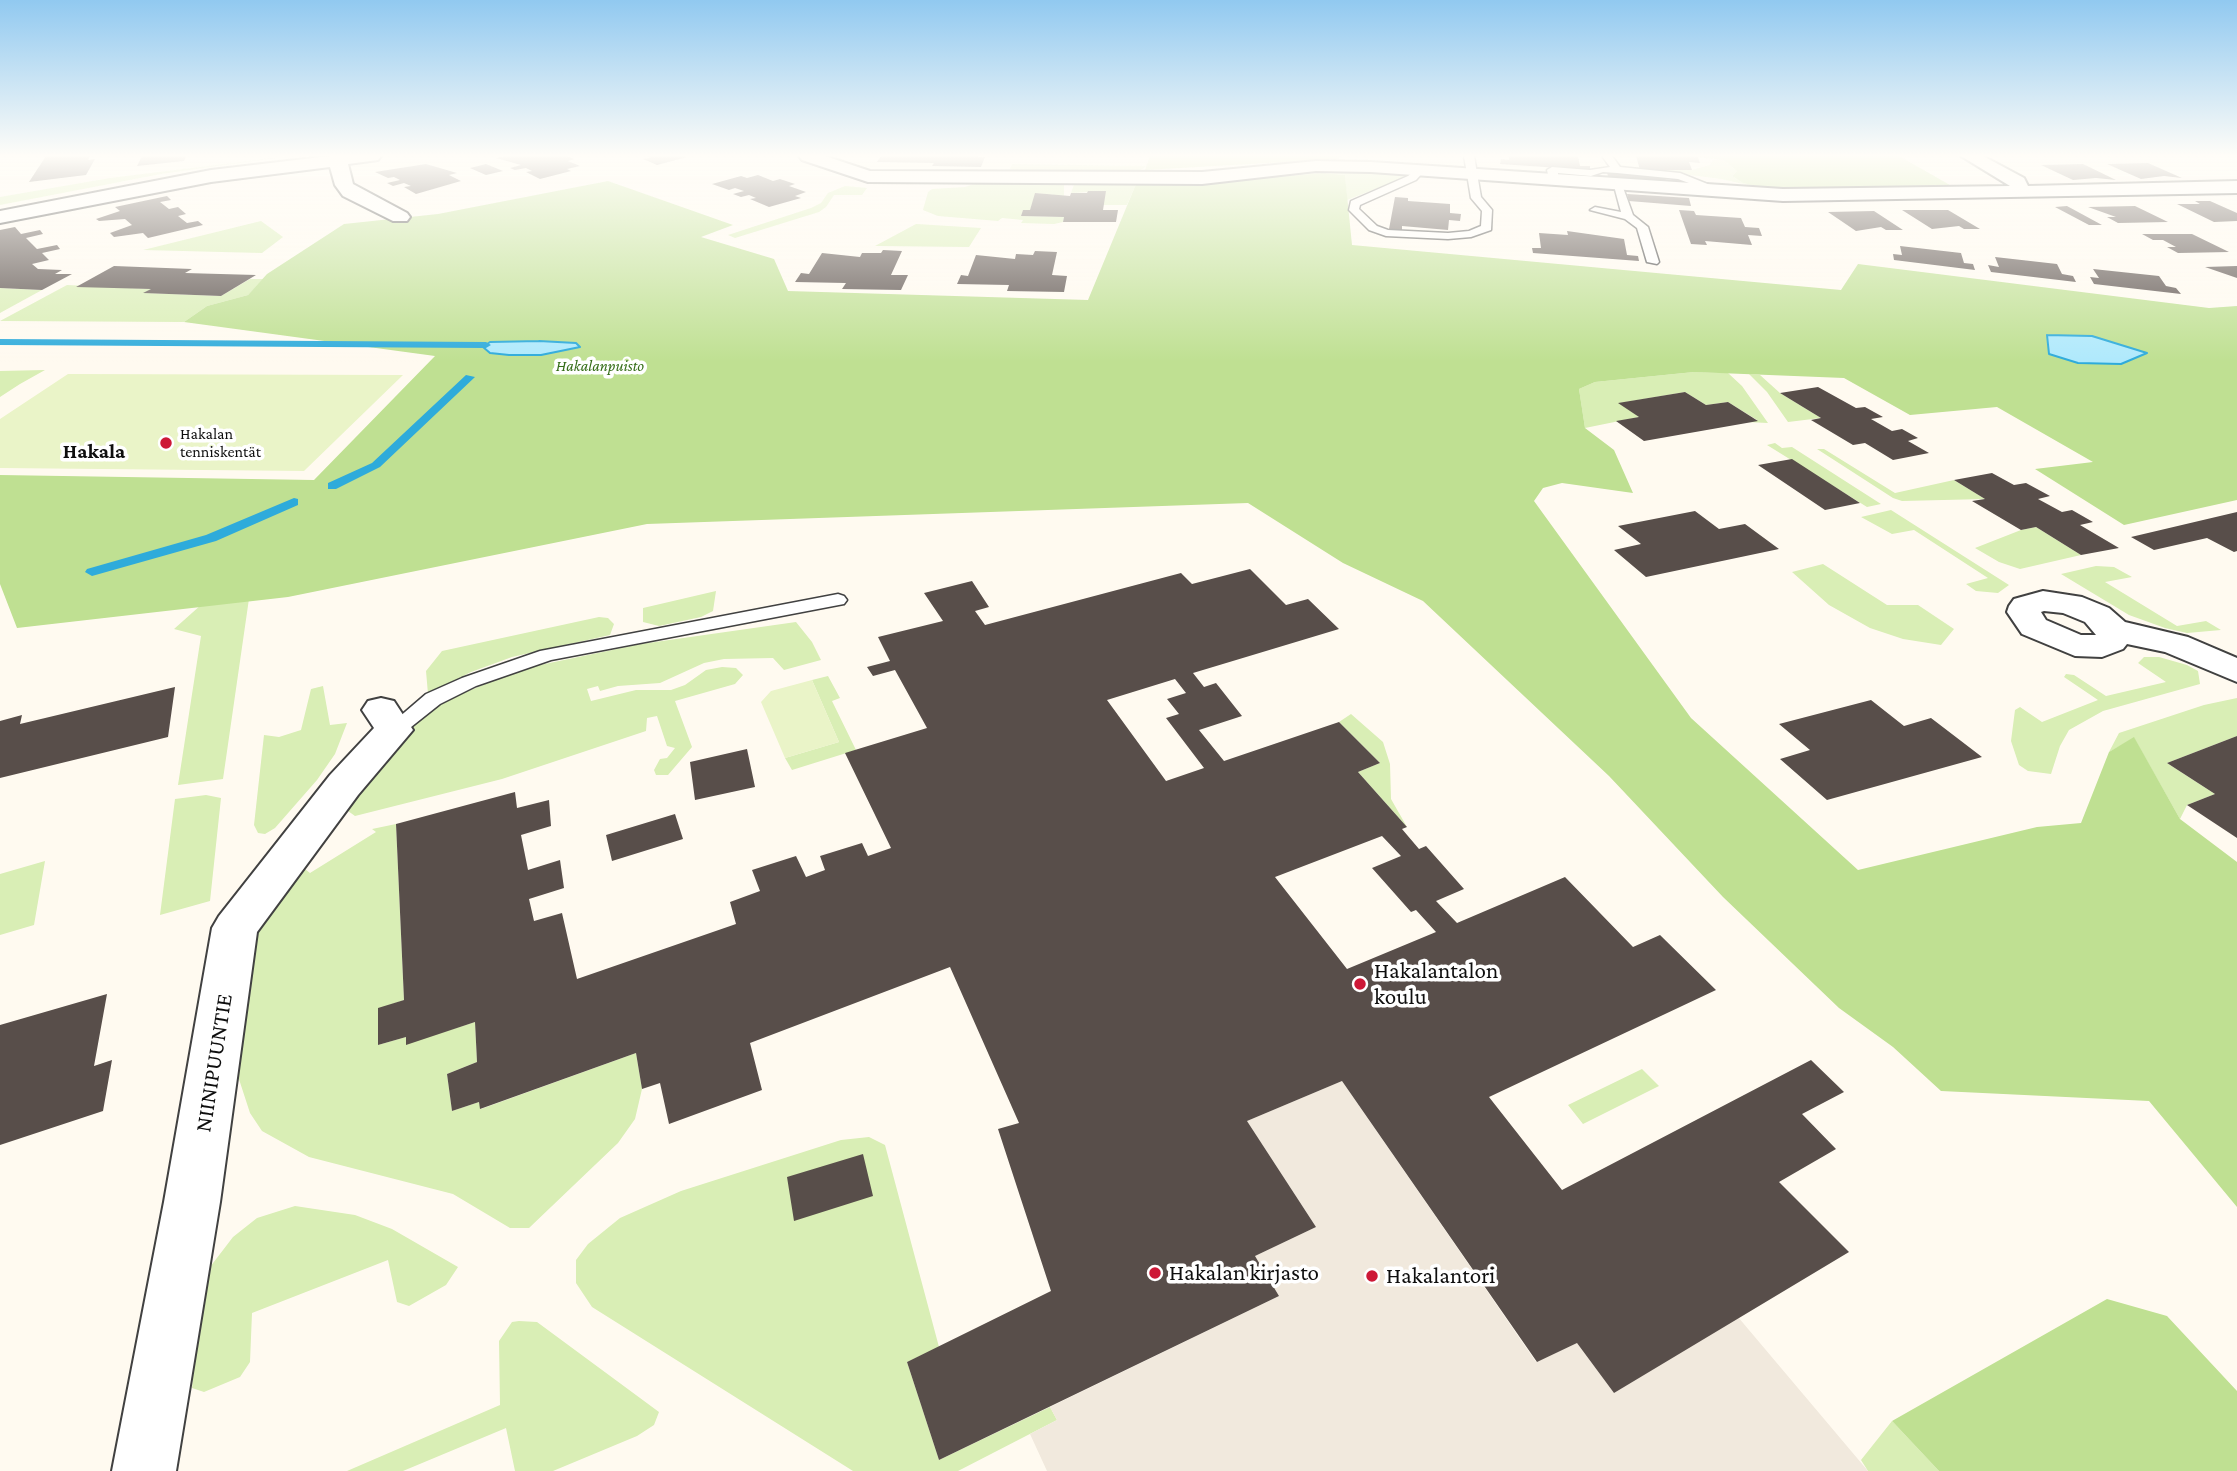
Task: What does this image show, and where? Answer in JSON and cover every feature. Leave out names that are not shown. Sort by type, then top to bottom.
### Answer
[{"type":"street","points":[[2113,630],[2176,644],[2237,671]]},
{"type":"street","name":"NIINIPUUNTIE","points":[[144,1471],[192,1202],[235,928],[344,785],[387,720]]},
{"type":"lane","points":[[1369,225],[1386,233],[1471,234],[1487,228],[1487,225]]},
{"type":"lane","points":[[1639,225],[1653,262]]},
{"type":"lane","points":[[387,720],[469,682],[547,655],[838,600]]},
{"type":"green space","points":[[246,225],[266,225],[283,237],[262,253],[143,250]]},
{"type":"green space","name":"Hakalanpuisto","points":[[343,225],[732,225],[701,237],[774,259],[788,291],[1088,300],[1119,225],[1350,225],[1352,245],[1841,290],[1858,264],[2209,308],[2237,306],[2237,500],[2124,525],[2035,469],[2093,462],[1997,407],[1910,415],[1844,378],[1694,372],[1595,382],[1579,389],[1585,428],[1614,450],[1633,493],[1562,483],[1543,488],[1534,501],[1691,718],[1858,870],[2037,827],[2081,823],[2109,752],[2134,737],[2180,819],[2237,862],[2237,1207],[2149,1101],[1941,1091],[1893,1047],[1839,1008],[1723,897],[1609,776],[1423,601],[1343,563],[1248,503],[647,524],[288,597],[17,628],[0,584],[0,475],[314,480],[435,356],[184,322],[207,306],[248,295],[267,274]]},
{"type":"green space","points":[[760,225],[778,225],[735,238],[728,235]]},
{"type":"green space","points":[[915,225],[981,228],[969,247],[875,246]]},
{"type":"green space","points":[[250,279],[263,279],[248,295],[207,306],[184,322],[0,321],[67,285],[151,289],[145,293],[221,296]]},
{"type":"green space","points":[[0,288],[42,290],[0,313]]},
{"type":"green space","points":[[45,370],[20,384],[0,397],[0,371]]},
{"type":"green space","points":[[1694,372],[1728,373],[1742,386],[1768,423],[1747,422],[1757,420],[1728,402],[1706,405],[1685,392],[1620,403],[1639,417],[1585,428],[1579,389],[1595,382]]},
{"type":"green space","name":"Hakalan tenniskentät","points":[[68,374],[403,375],[304,471],[0,468],[0,419]]},
{"type":"green space","points":[[1749,374],[1760,375],[1780,393],[1821,418],[1788,422],[1767,392]]},
{"type":"green space","points":[[1775,443],[1782,448],[1792,447],[1881,504],[1867,507],[1767,445]]},
{"type":"green space","points":[[1817,449],[1824,449],[1895,493],[1954,480],[1985,499],[1902,501],[1893,498]]},
{"type":"green space","points":[[1891,510],[2009,585],[1998,593],[1976,591],[1966,584],[1988,578],[1914,530],[1892,534],[1861,517]]},
{"type":"green space","points":[[2036,527],[2081,555],[2020,569],[1999,562],[1975,548],[2021,530]]},
{"type":"green space","points":[[254,564],[223,779],[178,785],[201,636],[174,629],[220,588]]},
{"type":"green space","points":[[1823,564],[1887,605],[1918,605],[1954,629],[1941,645],[1903,639],[1870,628],[1829,605],[1792,572]]},
{"type":"green space","points":[[2096,566],[2114,567],[2132,577],[2105,582],[2177,626],[2206,621],[2221,630],[2187,633],[2165,628],[2129,615],[2061,574]]},
{"type":"green space","points":[[716,591],[713,611],[701,617],[659,626],[643,622],[643,608]]},
{"type":"green space","points":[[599,617],[608,618],[614,624],[610,635],[512,657],[471,672],[428,694],[426,671],[442,651]]},
{"type":"green space","points":[[796,622],[812,642],[821,660],[784,670],[773,658],[724,659],[704,663],[660,683],[618,686],[600,691],[598,686],[587,689],[591,701],[636,690],[671,690],[685,685],[706,670],[722,667],[736,668],[743,675],[735,684],[675,701],[692,747],[668,775],[656,775],[654,770],[660,759],[667,758],[675,748],[667,746],[657,716],[647,718],[646,731],[502,779],[355,816],[348,811],[349,797],[407,729],[447,700],[535,666],[641,644]]},
{"type":"green space","points":[[2144,657],[2159,657],[2187,665],[2198,671],[2200,684],[2103,711],[2069,730],[2060,746],[2051,774],[2028,771],[2019,765],[2011,741],[2015,710],[2020,707],[2042,722],[2098,700],[2064,677],[2066,674],[2074,675],[2106,696],[2166,682],[2138,663]]},
{"type":"green space","points":[[828,676],[840,698],[832,701],[856,750],[792,770],[785,758],[839,742],[812,680]]},
{"type":"green space","points":[[812,680],[839,742],[785,758],[761,702],[771,691]]},
{"type":"green space","points":[[323,686],[330,725],[347,723],[335,754],[317,780],[275,828],[265,834],[258,833],[254,825],[264,735],[279,737],[301,730],[311,689]]},
{"type":"green space","points":[[2237,698],[2237,736],[2167,763],[2215,794],[2187,805],[2180,819],[2134,738],[2109,752],[2119,733],[2204,705]]},
{"type":"green space","points":[[1351,714],[1383,742],[1390,764],[1391,799],[1407,827],[1358,772],[1380,763],[1339,722]]},
{"type":"green space","points":[[206,795],[221,798],[210,901],[160,915],[175,799]]},
{"type":"green space","points":[[396,824],[404,1000],[378,1009],[378,1045],[406,1037],[406,1044],[475,1022],[477,1062],[447,1074],[452,1111],[479,1102],[481,1109],[636,1053],[642,1089],[635,1119],[618,1143],[529,1228],[510,1228],[453,1194],[309,1157],[262,1131],[250,1113],[236,1070],[248,959],[265,909],[301,866],[310,873],[376,832],[372,829]]},
{"type":"green space","points":[[45,861],[34,925],[0,935],[0,874]]},
{"type":"green space","points":[[1642,1069],[1659,1086],[1583,1124],[1568,1105]]},
{"type":"green space","points":[[869,1137],[885,1145],[939,1347],[907,1362],[939,1460],[1050,1407],[1057,1420],[958,1471],[853,1471],[592,1307],[576,1283],[576,1260],[588,1244],[620,1218],[681,1191],[841,1140]]},
{"type":"green space","points":[[295,1206],[355,1215],[392,1229],[458,1267],[446,1285],[409,1306],[397,1302],[388,1260],[252,1313],[250,1362],[240,1377],[204,1392],[192,1388],[199,1313],[210,1267],[233,1237],[257,1218]]},
{"type":"green space","points":[[2107,1299],[2167,1316],[2237,1391],[2237,1471],[1939,1471],[1892,1421]]},
{"type":"green space","points":[[512,1322],[537,1322],[659,1412],[654,1425],[637,1436],[553,1471],[515,1471],[506,1428],[403,1471],[347,1471],[500,1405],[499,1341]]},
{"type":"green space","points":[[1892,1421],[1939,1471],[1868,1471],[1861,1460]]},
{"type":"shaded area","name":"Hakalantori","points":[[1342,1081],[1536,1362],[1577,1343],[1614,1393],[1738,1317],[1868,1471],[1047,1471],[1030,1434],[1057,1420],[1050,1407],[1279,1296],[1255,1256],[1316,1227],[1247,1121]]},
{"type":"water","points":[[2047,335],[2092,336],[2147,353],[2121,364],[2078,363],[2049,354]]},
{"type":"water","points":[[490,342],[576,343],[580,347],[541,355],[509,355],[490,353],[483,347]]},
{"type":"building","points":[[132,225],[203,225],[148,238],[143,233],[114,237],[110,233]]},
{"type":"building","points":[[1390,225],[1449,225],[1448,230],[1402,226],[1402,230],[1389,229]]},
{"type":"building","points":[[1684,225],[1744,225],[1759,228],[1762,236],[1748,235],[1752,245],[1705,241],[1707,245],[1691,244]]},
{"type":"building","points":[[1847,225],[1895,225],[1903,230],[1886,230],[1881,227],[1856,231]]},
{"type":"building","points":[[1925,225],[1973,225],[1980,229],[1964,229],[1959,226],[1932,229]]},
{"type":"building","points":[[15,227],[21,234],[40,230],[43,234],[26,238],[37,249],[57,245],[60,249],[42,253],[49,260],[32,264],[38,269],[62,270],[55,274],[72,274],[42,290],[0,288],[0,230]]},
{"type":"building","points":[[1567,231],[1624,239],[1627,255],[1638,256],[1639,261],[1533,253],[1532,248],[1541,248],[1539,233],[1568,235]]},
{"type":"building","points":[[2142,234],[2192,234],[2229,252],[2178,253],[2167,247],[2176,247],[2163,240],[2153,240]]},
{"type":"building","points":[[1900,246],[1961,253],[1964,263],[1973,264],[1975,270],[1894,260],[1893,254],[1902,255]]},
{"type":"building","points":[[883,250],[902,251],[891,275],[908,275],[901,290],[842,289],[846,283],[795,282],[801,273],[809,274],[822,253],[860,257],[862,253],[881,253]]},
{"type":"building","points":[[1035,251],[1057,252],[1052,275],[1067,276],[1064,292],[1007,291],[1009,285],[957,284],[961,275],[968,276],[976,255],[1015,259],[1016,254],[1033,255]]},
{"type":"building","points":[[1995,257],[2057,264],[2062,274],[2073,276],[2076,282],[1991,272],[1988,265],[1999,267]]},
{"type":"building","points":[[114,266],[192,269],[185,273],[256,275],[221,296],[143,293],[151,289],[76,287]]},
{"type":"building","points":[[2237,266],[2237,278],[2205,267]]},
{"type":"building","points":[[2093,269],[2159,276],[2166,286],[2176,288],[2181,294],[2094,284],[2090,277],[2099,278]]},
{"type":"building","points":[[1818,387],[1856,408],[1865,407],[1883,417],[1871,419],[1892,431],[1902,429],[1918,438],[1908,441],[1929,453],[1893,460],[1865,443],[1853,445],[1811,420],[1821,418],[1780,393]]},
{"type":"building","points":[[1685,392],[1706,405],[1728,402],[1758,421],[1644,441],[1616,421],[1639,417],[1618,403]]},
{"type":"building","points":[[1792,459],[1860,503],[1825,510],[1758,465]]},
{"type":"building","points":[[1992,473],[2014,485],[2026,483],[2050,496],[2038,499],[2062,512],[2072,510],[2093,522],[2080,525],[2119,548],[2081,555],[2036,527],[2021,530],[1972,501],[1985,499],[1954,480]]},
{"type":"building","points":[[1695,511],[1719,529],[1745,524],[1779,549],[1646,577],[1614,550],[1641,544],[1618,526]]},
{"type":"building","points":[[2237,512],[2237,551],[2234,552],[2207,538],[2154,550],[2131,537]]},
{"type":"building","points":[[1250,569],[1286,605],[1308,599],[1339,629],[1193,673],[1204,687],[1216,683],[1242,716],[1199,730],[1224,761],[1339,722],[1380,763],[1358,772],[1407,827],[1402,829],[1419,849],[1426,846],[1464,889],[1436,901],[1457,923],[1565,877],[1633,947],[1660,935],[1716,990],[1489,1097],[1562,1190],[1811,1060],[1844,1092],[1802,1114],[1836,1149],[1779,1182],[1849,1252],[1614,1393],[1577,1343],[1537,1362],[1342,1081],[1247,1121],[1316,1227],[1255,1256],[1279,1296],[939,1460],[907,1362],[1051,1291],[998,1129],[1019,1123],[950,967],[750,1043],[762,1090],[669,1124],[660,1083],[642,1089],[636,1053],[480,1109],[479,1102],[452,1111],[447,1074],[477,1062],[475,1022],[406,1045],[406,1037],[378,1045],[378,1008],[404,1000],[396,824],[515,792],[517,808],[549,800],[551,826],[521,835],[528,870],[560,860],[564,888],[529,899],[534,921],[562,913],[577,979],[736,924],[730,902],[760,891],[752,870],[796,856],[806,877],[825,870],[820,856],[862,843],[868,856],[891,848],[845,753],[927,728],[895,670],[873,676],[867,667],[890,661],[878,637],[943,621],[924,593],[972,581],[989,607],[975,611],[985,625],[1181,573],[1192,584]],"holes":[[[1175,679],[1186,693],[1167,699],[1179,714],[1166,718],[1204,768],[1166,781],[1107,700]],[[1382,836],[1401,856],[1372,868],[1411,912],[1416,910],[1436,932],[1347,969],[1275,877]]]},
{"type":"building","points":[[175,687],[168,737],[0,778],[0,721],[22,715],[20,724]]},
{"type":"building","points":[[1871,700],[1904,726],[1931,718],[1982,757],[1827,800],[1780,759],[1810,750],[1779,724]]},
{"type":"building","points":[[2237,736],[2237,838],[2187,805],[2215,794],[2167,763]]},
{"type":"building","points":[[747,749],[755,787],[695,800],[690,762]]},
{"type":"building","points":[[675,814],[683,839],[612,861],[606,835]]},
{"type":"building","points":[[107,994],[94,1066],[112,1060],[103,1111],[0,1145],[0,1025]]},
{"type":"building","points":[[863,1154],[873,1196],[794,1221],[787,1177]]},
{"type":"waterway","points":[[0,342],[486,345]]},
{"type":"waterway","points":[[332,486],[376,465],[470,377]]},
{"type":"waterway","points":[[92,572],[211,538],[294,502]]},
{"type":"place","name":"Hakalan tenniskentät","points":[[166,443]]},
{"type":"place","name":"Hakalantalon koulu","points":[[1360,984]]},
{"type":"place","name":"Hakalan kirjasto","points":[[1155,1273]]},
{"type":"place","name":"Hakalantori","points":[[1372,1276]]},
{"type":"district","name":"Hakala","points":[[94,452]]}]
